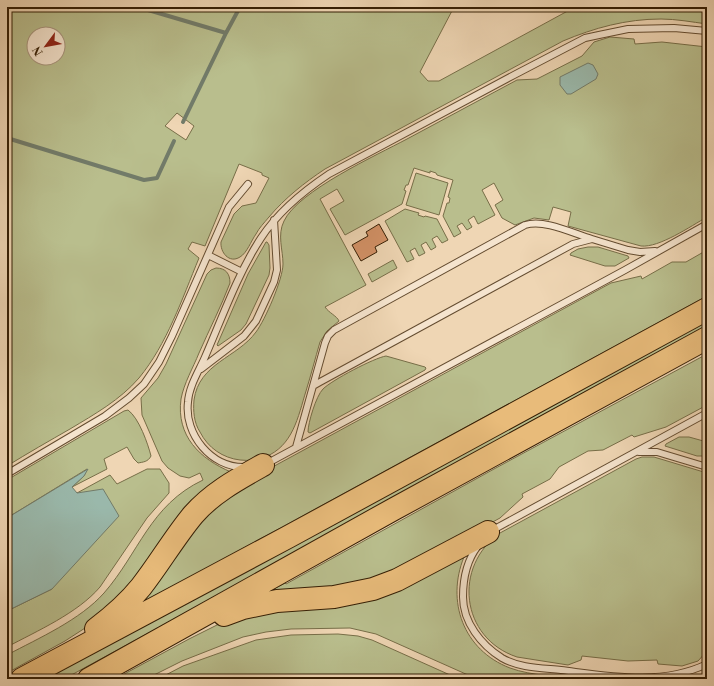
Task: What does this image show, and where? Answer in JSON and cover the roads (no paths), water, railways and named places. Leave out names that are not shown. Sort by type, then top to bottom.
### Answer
[{"type":"highway","points":[[28,676],[288,537],[707,309]]},
{"type":"highway","points":[[89,679],[394,509],[707,338]]},
{"type":"highway","points":[[28,676],[106,621],[140,588],[194,514],[211,498],[263,465]]},
{"type":"highway","points":[[148,647],[243,608],[277,601],[334,597],[373,589],[397,580],[488,532]]},
{"type":"lane","points":[[707,31],[674,28],[628,30],[599,34],[585,38],[328,174],[298,196],[274,220],[260,239],[242,272],[193,383],[188,402],[188,419],[195,437],[204,449],[221,461],[242,467],[263,465],[707,224]]},
{"type":"lane","points":[[7,474],[105,416],[129,398],[144,384],[162,356],[229,207],[248,184]]},
{"type":"lane","points":[[200,370],[244,336],[256,321],[274,282],[277,270],[274,220]]},
{"type":"lane","points":[[296,447],[325,343],[328,336],[334,330],[525,225],[534,223],[547,224],[628,250],[640,252],[658,250]]},
{"type":"lane","points":[[313,386],[574,244],[592,239]]},
{"type":"lane","points":[[208,255],[242,272]]},
{"type":"lane","points":[[707,413],[488,532],[474,551],[467,567],[463,584],[463,602],[468,620],[477,636],[488,648],[503,658],[521,665],[626,678],[663,676],[684,672],[707,664]]},
{"type":"lane","points":[[634,453],[657,452],[705,465]]},
{"type":"waterway","points":[[138,7],[226,33]]},
{"type":"waterway","points":[[183,122],[240,7]]},
{"type":"waterway","points":[[7,138],[144,180],[157,178],[174,141]]}]
